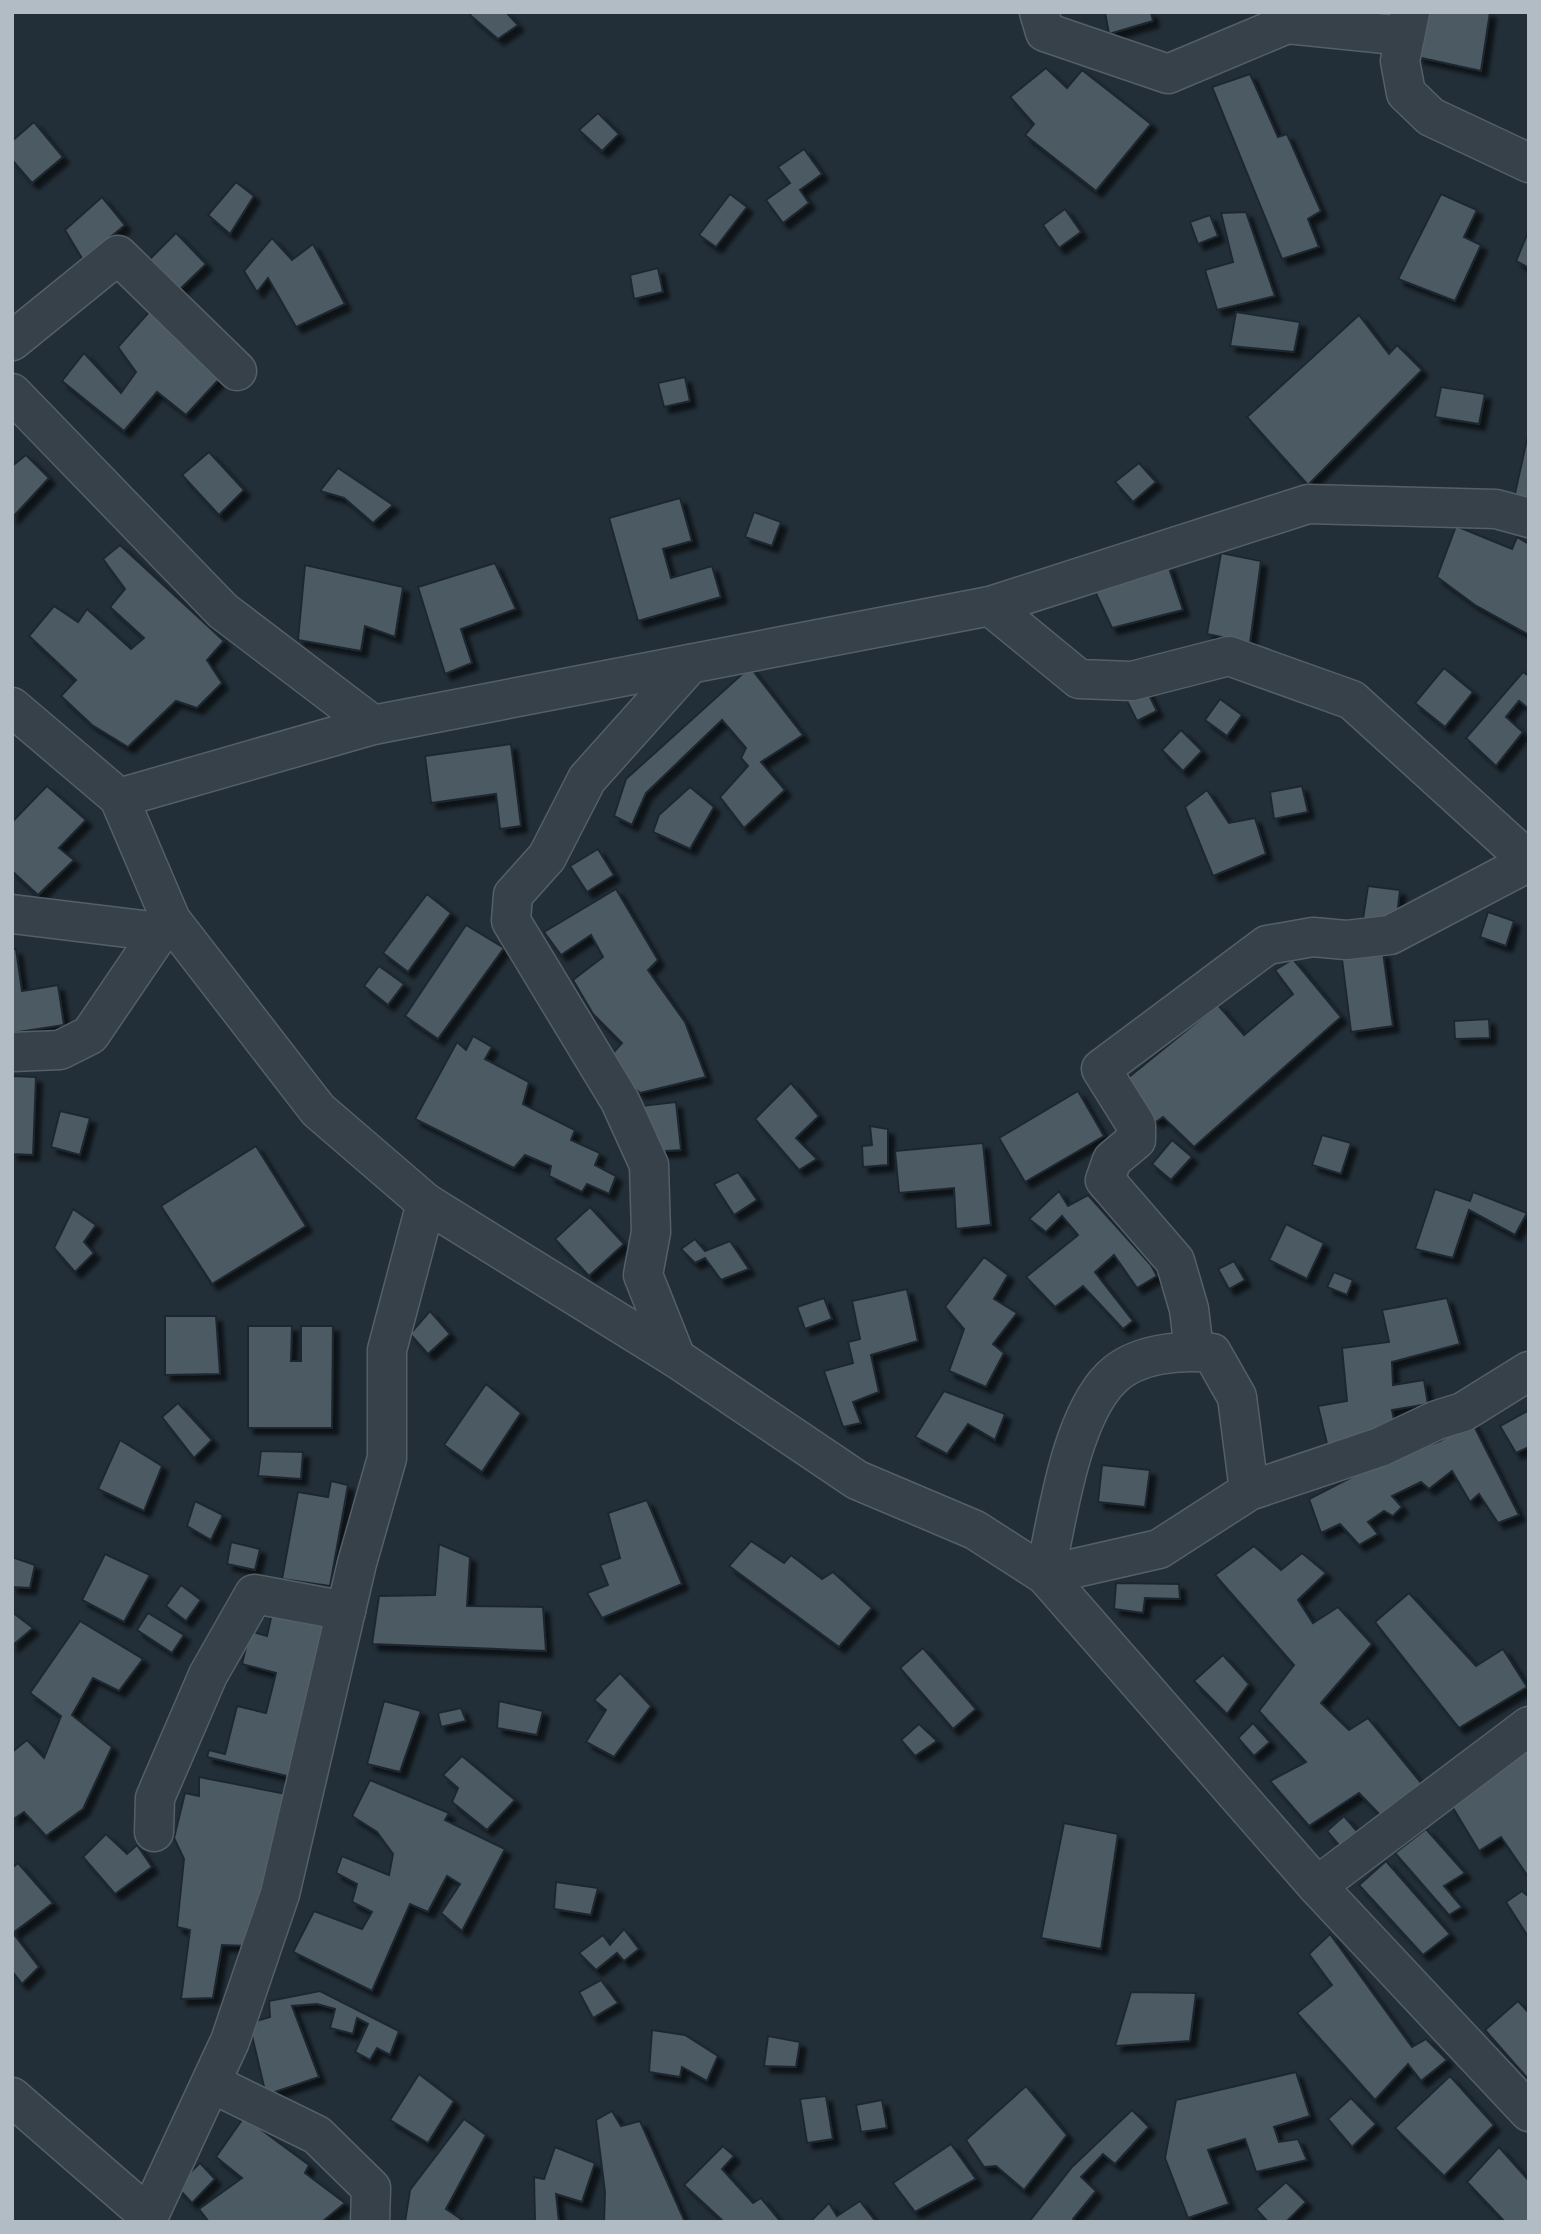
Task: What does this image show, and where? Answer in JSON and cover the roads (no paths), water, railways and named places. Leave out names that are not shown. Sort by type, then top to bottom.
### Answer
[{"type":"street","points":[[1039,12],[1045,32],[1168,74],[1287,24],[1408,24],[1400,61],[1406,93],[1431,117],[1529,163]]},
{"type":"street","points":[[12,341],[118,255],[237,371]]},
{"type":"street","points":[[12,393],[223,611],[373,724]]},
{"type":"street","points":[[119,798],[373,724],[990,606],[1308,504],[1496,509],[1529,518]]},
{"type":"street","points":[[990,606],[1079,679],[1132,681],[1229,656],[1352,700],[1529,862],[1390,935],[1346,940],[1313,937],[1267,945],[1101,1069],[1136,1125],[1136,1140],[1112,1160],[1105,1180],[1175,1261],[1189,1309],[1194,1351]]},
{"type":"street","points":[[676,1357],[643,1275],[651,1232],[649,1166],[620,1101],[511,922],[513,895],[547,857],[587,779],[690,664]]},
{"type":"street","points":[[12,707],[119,798],[165,926],[318,1110],[426,1203],[676,1357],[857,1480],[975,1530],[1045,1575],[1317,1886],[1529,2112]]},
{"type":"street","points":[[12,914],[165,926]]},
{"type":"street","points":[[12,1052],[60,1050],[90,1035],[165,926]]},
{"type":"street","points":[[12,2097],[147,2219],[230,2041],[279,1894],[346,1611],[387,1458],[387,1350],[426,1203]]},
{"type":"street","points":[[1045,1575],[1064,1482],[1086,1417],[1111,1377],[1149,1356],[1194,1351],[1212,1353],[1237,1397],[1250,1491]]},
{"type":"street","points":[[1045,1575],[1159,1549],[1250,1491],[1380,1447],[1437,1420],[1463,1412],[1529,1371]]},
{"type":"street","points":[[154,1832],[155,1798],[208,1675],[254,1594],[346,1611]]},
{"type":"street","points":[[1317,1886],[1529,1726]]},
{"type":"street","points":[[211,2083],[317,2135],[371,2188],[370,2222]]}]
